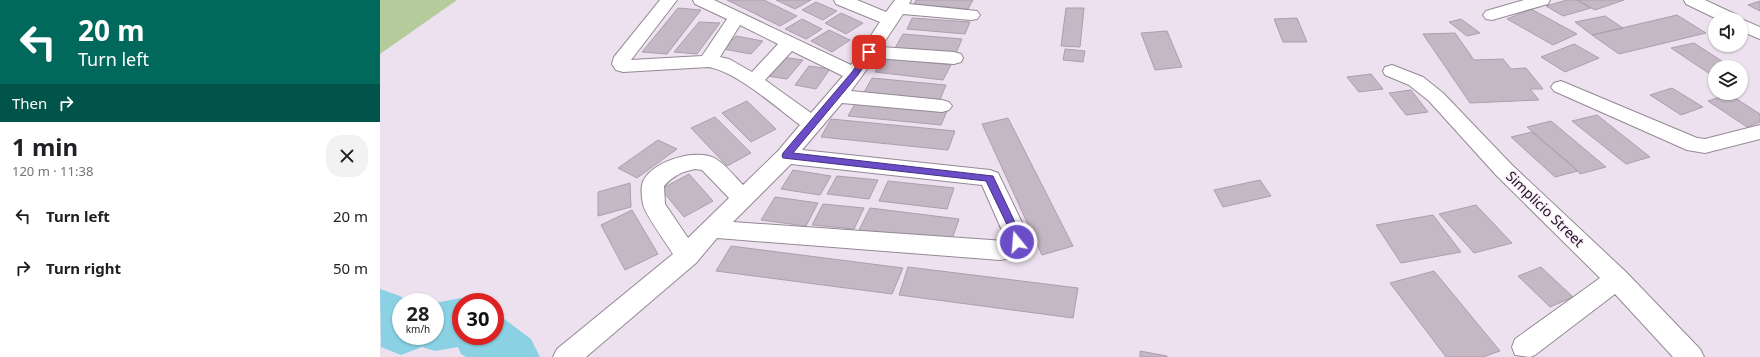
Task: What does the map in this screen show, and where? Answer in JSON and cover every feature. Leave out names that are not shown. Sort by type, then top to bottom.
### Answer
[{"type":"street","points":[[669,0],[623,57],[621,64],[623,66],[708,61],[722,63],[754,81],[812,124]]},
{"type":"street","points":[[701,0],[855,74]]},
{"type":"street","points":[[842,0],[897,9],[970,15]]},
{"type":"street","points":[[1492,15],[1542,0]]},
{"type":"street","points":[[1692,0],[1716,12]]},
{"type":"street","points":[[568,356],[687,256],[711,229],[786,156],[855,74],[897,9]]},
{"type":"street","points":[[708,61],[737,17]]},
{"type":"street","points":[[1748,28],[1760,34]]},
{"type":"street","points":[[754,81],[790,42]]},
{"type":"street","points":[[869,52],[954,58]]},
{"type":"street","name":"Simplicio Street","points":[[1392,71],[1416,81],[1436,97],[1504,170],[1617,279],[1690,357]]},
{"type":"street","points":[[1561,88],[1694,145],[1705,146],[1760,132]]},
{"type":"street","points":[[836,96],[942,106]]},
{"type":"street","points":[[711,229],[1000,251],[1013,249],[1017,242],[1016,235],[990,178],[786,156]]},
{"type":"street","points":[[687,256],[654,204],[653,185],[663,173],[677,165],[695,162],[708,164],[743,198]]},
{"type":"street","points":[[1525,347],[1617,279]]},
{"type":"green space","points":[[380,0],[457,0],[380,54]]},
{"type":"building","points":[[727,0],[764,0],[797,16],[780,26]]},
{"type":"building","points":[[776,0],[811,0],[795,9]]},
{"type":"building","points":[[916,0],[973,0],[968,9],[914,4]]},
{"type":"building","points":[[1567,0],[1577,0],[1591,8],[1563,16],[1546,6]]},
{"type":"building","points":[[1577,0],[1624,0],[1595,10]]},
{"type":"building","points":[[1760,1],[1760,11],[1748,5]]},
{"type":"building","points":[[816,2],[837,11],[823,20],[802,10]]},
{"type":"building","points":[[678,8],[701,10],[667,54],[642,52]]},
{"type":"building","points":[[1066,8],[1084,8],[1080,47],[1061,46]]},
{"type":"building","points":[[1531,9],[1577,34],[1553,45],[1507,19]]},
{"type":"building","points":[[841,13],[863,23],[846,34],[825,23]]},
{"type":"building","points":[[1677,15],[1706,33],[1619,54],[1592,35]]},
{"type":"building","points":[[1605,16],[1623,28],[1592,35],[1575,22]]},
{"type":"building","points":[[912,18],[970,22],[965,34],[907,29]]},
{"type":"building","points":[[1297,18],[1307,42],[1283,42],[1274,19]]},
{"type":"building","points":[[802,19],[822,29],[806,39],[785,29]]},
{"type":"building","points":[[1461,19],[1480,33],[1467,36],[1449,22]]},
{"type":"building","points":[[699,22],[720,23],[697,54],[674,52]]},
{"type":"building","points":[[829,30],[850,40],[832,52],[811,41]]},
{"type":"building","points":[[1167,31],[1182,67],[1155,70],[1141,33]]},
{"type":"building","points":[[1455,33],[1474,60],[1503,59],[1511,69],[1526,68],[1543,89],[1530,89],[1539,100],[1470,103],[1423,34]]},
{"type":"building","points":[[903,34],[962,39],[956,53],[895,48]]},
{"type":"building","points":[[736,36],[763,41],[751,54],[723,49]]},
{"type":"building","points":[[1694,43],[1720,60],[1708,60],[1708,73],[1671,48]]},
{"type":"building","points":[[1574,44],[1599,58],[1565,72],[1541,57]]},
{"type":"building","points":[[1065,49],[1085,51],[1083,62],[1063,60]]},
{"type":"building","points":[[782,57],[803,60],[787,79],[767,76]]},
{"type":"building","points":[[884,58],[951,65],[943,80],[875,72]]},
{"type":"building","points":[[809,66],[830,69],[816,89],[795,85]]},
{"type":"building","points":[[1371,74],[1383,89],[1359,92],[1347,77]]},
{"type":"building","points":[[872,78],[946,85],[939,102],[863,94]]},
{"type":"building","points":[[1672,88],[1703,107],[1681,115],[1650,95]]},
{"type":"building","points":[[1411,90],[1428,112],[1406,115],[1389,93]]},
{"type":"building","points":[[857,100],[948,109],[941,125],[848,116]]},
{"type":"building","points":[[1738,100],[1760,114],[1760,122],[1747,127],[1708,101]]},
{"type":"building","points":[[747,101],[776,129],[751,142],[722,113]]},
{"type":"building","points":[[1597,115],[1650,157],[1626,164],[1572,121]]},
{"type":"building","points":[[715,117],[751,153],[727,166],[691,128]]},
{"type":"building","points":[[1008,118],[1073,246],[1042,255],[982,124]]},
{"type":"building","points":[[831,119],[955,131],[948,150],[821,137]]},
{"type":"building","points":[[1551,121],[1606,167],[1580,174],[1527,127]]},
{"type":"building","points":[[1532,132],[1578,171],[1555,177],[1511,137]]},
{"type":"building","points":[[658,140],[677,149],[637,178],[618,168]]},
{"type":"building","points":[[793,170],[831,176],[820,195],[781,189]]},
{"type":"building","points":[[689,174],[713,201],[684,217],[661,189]]},
{"type":"building","points":[[837,176],[878,180],[869,199],[827,194]]},
{"type":"building","points":[[1260,180],[1271,196],[1223,207],[1214,190]]},
{"type":"building","points":[[888,181],[954,188],[947,209],[879,201]]},
{"type":"building","points":[[630,183],[631,207],[598,216],[598,192]]},
{"type":"building","points":[[775,197],[818,203],[806,226],[761,220]]},
{"type":"building","points":[[823,204],[864,208],[854,229],[812,225]]},
{"type":"building","points":[[1476,205],[1512,243],[1474,253],[1439,214]]},
{"type":"building","points":[[870,208],[959,219],[951,242],[859,230]]},
{"type":"building","points":[[632,210],[658,254],[625,270],[601,225]]},
{"type":"building","points":[[1433,215],[1461,252],[1401,263],[1376,225]]},
{"type":"building","points":[[731,246],[903,268],[892,294],[716,271]]},
{"type":"building","points":[[908,267],[1078,288],[1073,318],[899,295]]},
{"type":"building","points":[[1541,267],[1573,297],[1550,307],[1518,276]]},
{"type":"building","points":[[1434,271],[1500,351],[1483,357],[1446,357],[1390,283]]},
{"type":"building","points":[[1140,351],[1167,356],[1167,357],[1140,357]]},
{"type":"waterway","points":[[380,313],[392,323]]},
{"type":"waterway","points":[[444,325],[452,324]]},
{"type":"waterway","points":[[494,345],[510,357]]},
{"type":"route","points":[[869,52],[855,74],[786,156],[990,178],[1016,235],[1017,242]]}]
